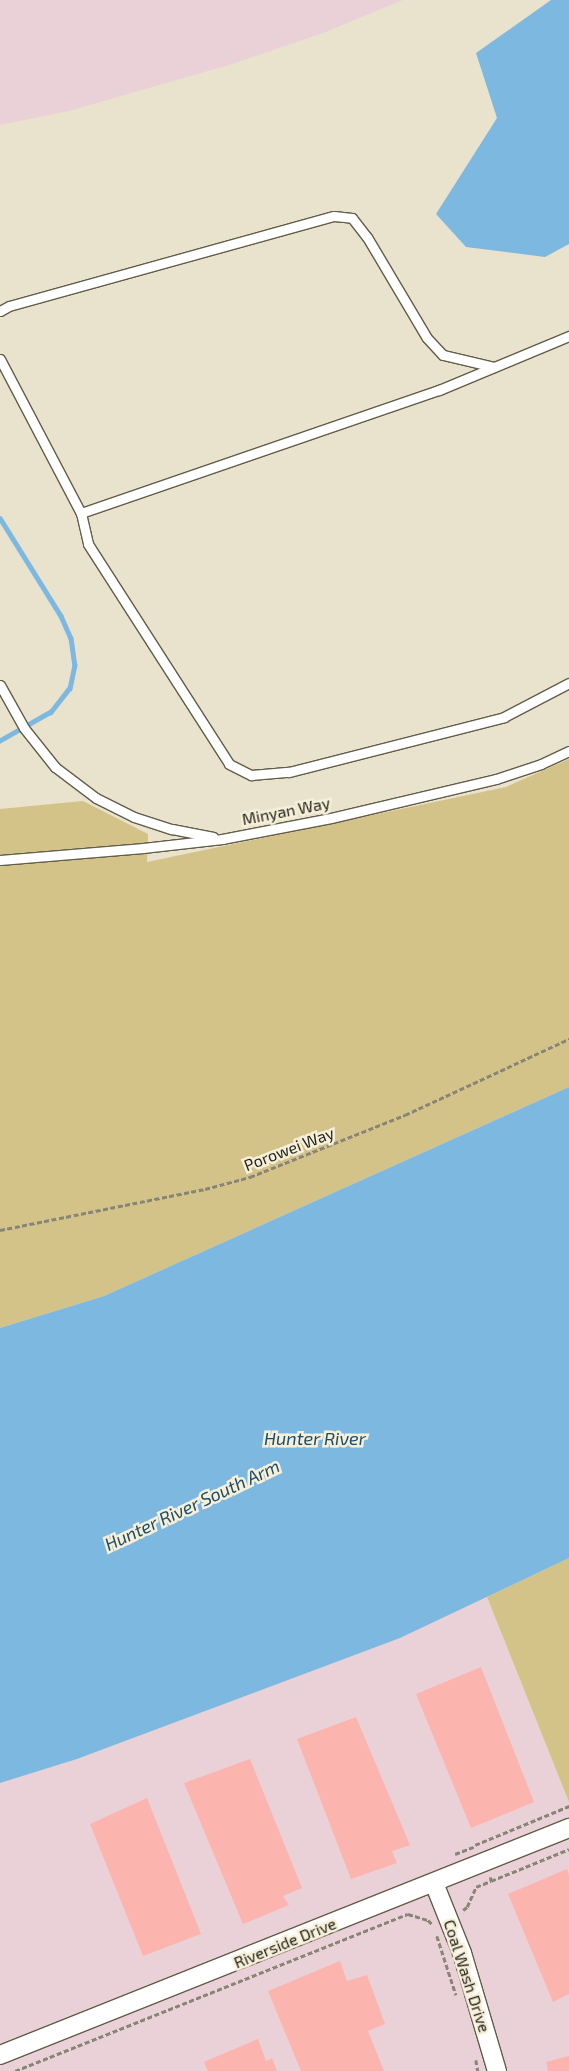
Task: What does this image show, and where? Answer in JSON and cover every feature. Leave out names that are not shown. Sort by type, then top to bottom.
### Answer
[{"type":"street","name":"Riverside Drive","points":[[0,2055],[569,1828]]},
{"type":"street","name":"Coal Wash Drive","points":[[434,1883],[462,1953],[497,2071]]},
{"type":"lane","points":[[0,311],[9,306],[334,216],[352,218],[367,236],[427,338],[443,355],[494,367]]},
{"type":"lane","points":[[81,513],[439,390],[569,336]]},
{"type":"lane","points":[[0,359],[81,513],[88,544],[229,764],[251,775],[289,772],[504,717],[569,683]]},
{"type":"lane","points":[[0,685],[24,728],[55,767],[96,798],[134,817],[172,830],[222,839]]},
{"type":"lane","name":"Minyan Way","points":[[0,860],[143,848],[222,839],[331,818],[496,779],[541,764],[569,751]]},
{"type":"path","name":"Porowei Way","points":[[0,1230],[205,1189],[250,1177],[405,1115],[569,1040]]},
{"type":"path","points":[[455,1854],[569,1806]]},
{"type":"path","points":[[475,1845],[478,1849]]},
{"type":"path","points":[[463,1910],[467,1907],[476,1887],[569,1849]]},
{"type":"path","points":[[490,1877],[491,1881]]},
{"type":"path","points":[[15,2071],[408,1914],[428,1920],[433,1925]]},
{"type":"path","points":[[436,1934],[459,2003]]},
{"type":"path","points":[[474,2054],[478,2071]]},
{"type":"shaded area","points":[[0,0],[403,0],[323,33],[232,64],[69,111],[0,125]]},
{"type":"shaded area","points":[[569,759],[569,1087],[104,1296],[0,1328],[0,809],[83,801],[148,834],[147,862],[506,787]]},
{"type":"shaded area","points":[[569,1558],[569,1802],[487,1597]]},
{"type":"shaded area","points":[[487,1597],[569,1802],[569,2071],[0,2071],[0,1783],[77,1759],[400,1638]]},
{"type":"water","points":[[551,0],[569,0],[569,244],[545,257],[466,247],[436,214],[497,118],[476,53]]},
{"type":"water","name":"Hunter River","points":[[569,1087],[569,1558],[400,1638],[77,1759],[0,1783],[0,1328],[104,1296]]},
{"type":"building","points":[[481,1667],[534,1802],[471,1828],[416,1694]]},
{"type":"building","points":[[356,1717],[410,1845],[392,1851],[397,1863],[351,1879],[297,1739]]},
{"type":"building","points":[[250,1759],[302,1888],[283,1896],[289,1905],[243,1924],[184,1783]]},
{"type":"building","points":[[147,1798],[201,1934],[143,1956],[90,1824]]},
{"type":"building","points":[[567,1869],[569,1875],[569,1994],[553,2002],[508,1894]]},
{"type":"building","points":[[340,1961],[347,1981],[367,1975],[385,2024],[368,2031],[384,2071],[301,2071],[268,1991]]},
{"type":"building","points":[[258,2039],[266,2061],[272,2058],[277,2071],[208,2071],[204,2062]]},
{"type":"building","points":[[569,2056],[569,2071],[548,2071],[546,2062]]},
{"type":"waterway","points":[[0,518],[61,616],[71,638],[75,665],[70,688],[51,712],[0,741]]},
{"type":"water label","name":"Hunter River South Arm","points":[[192,1505]]}]
